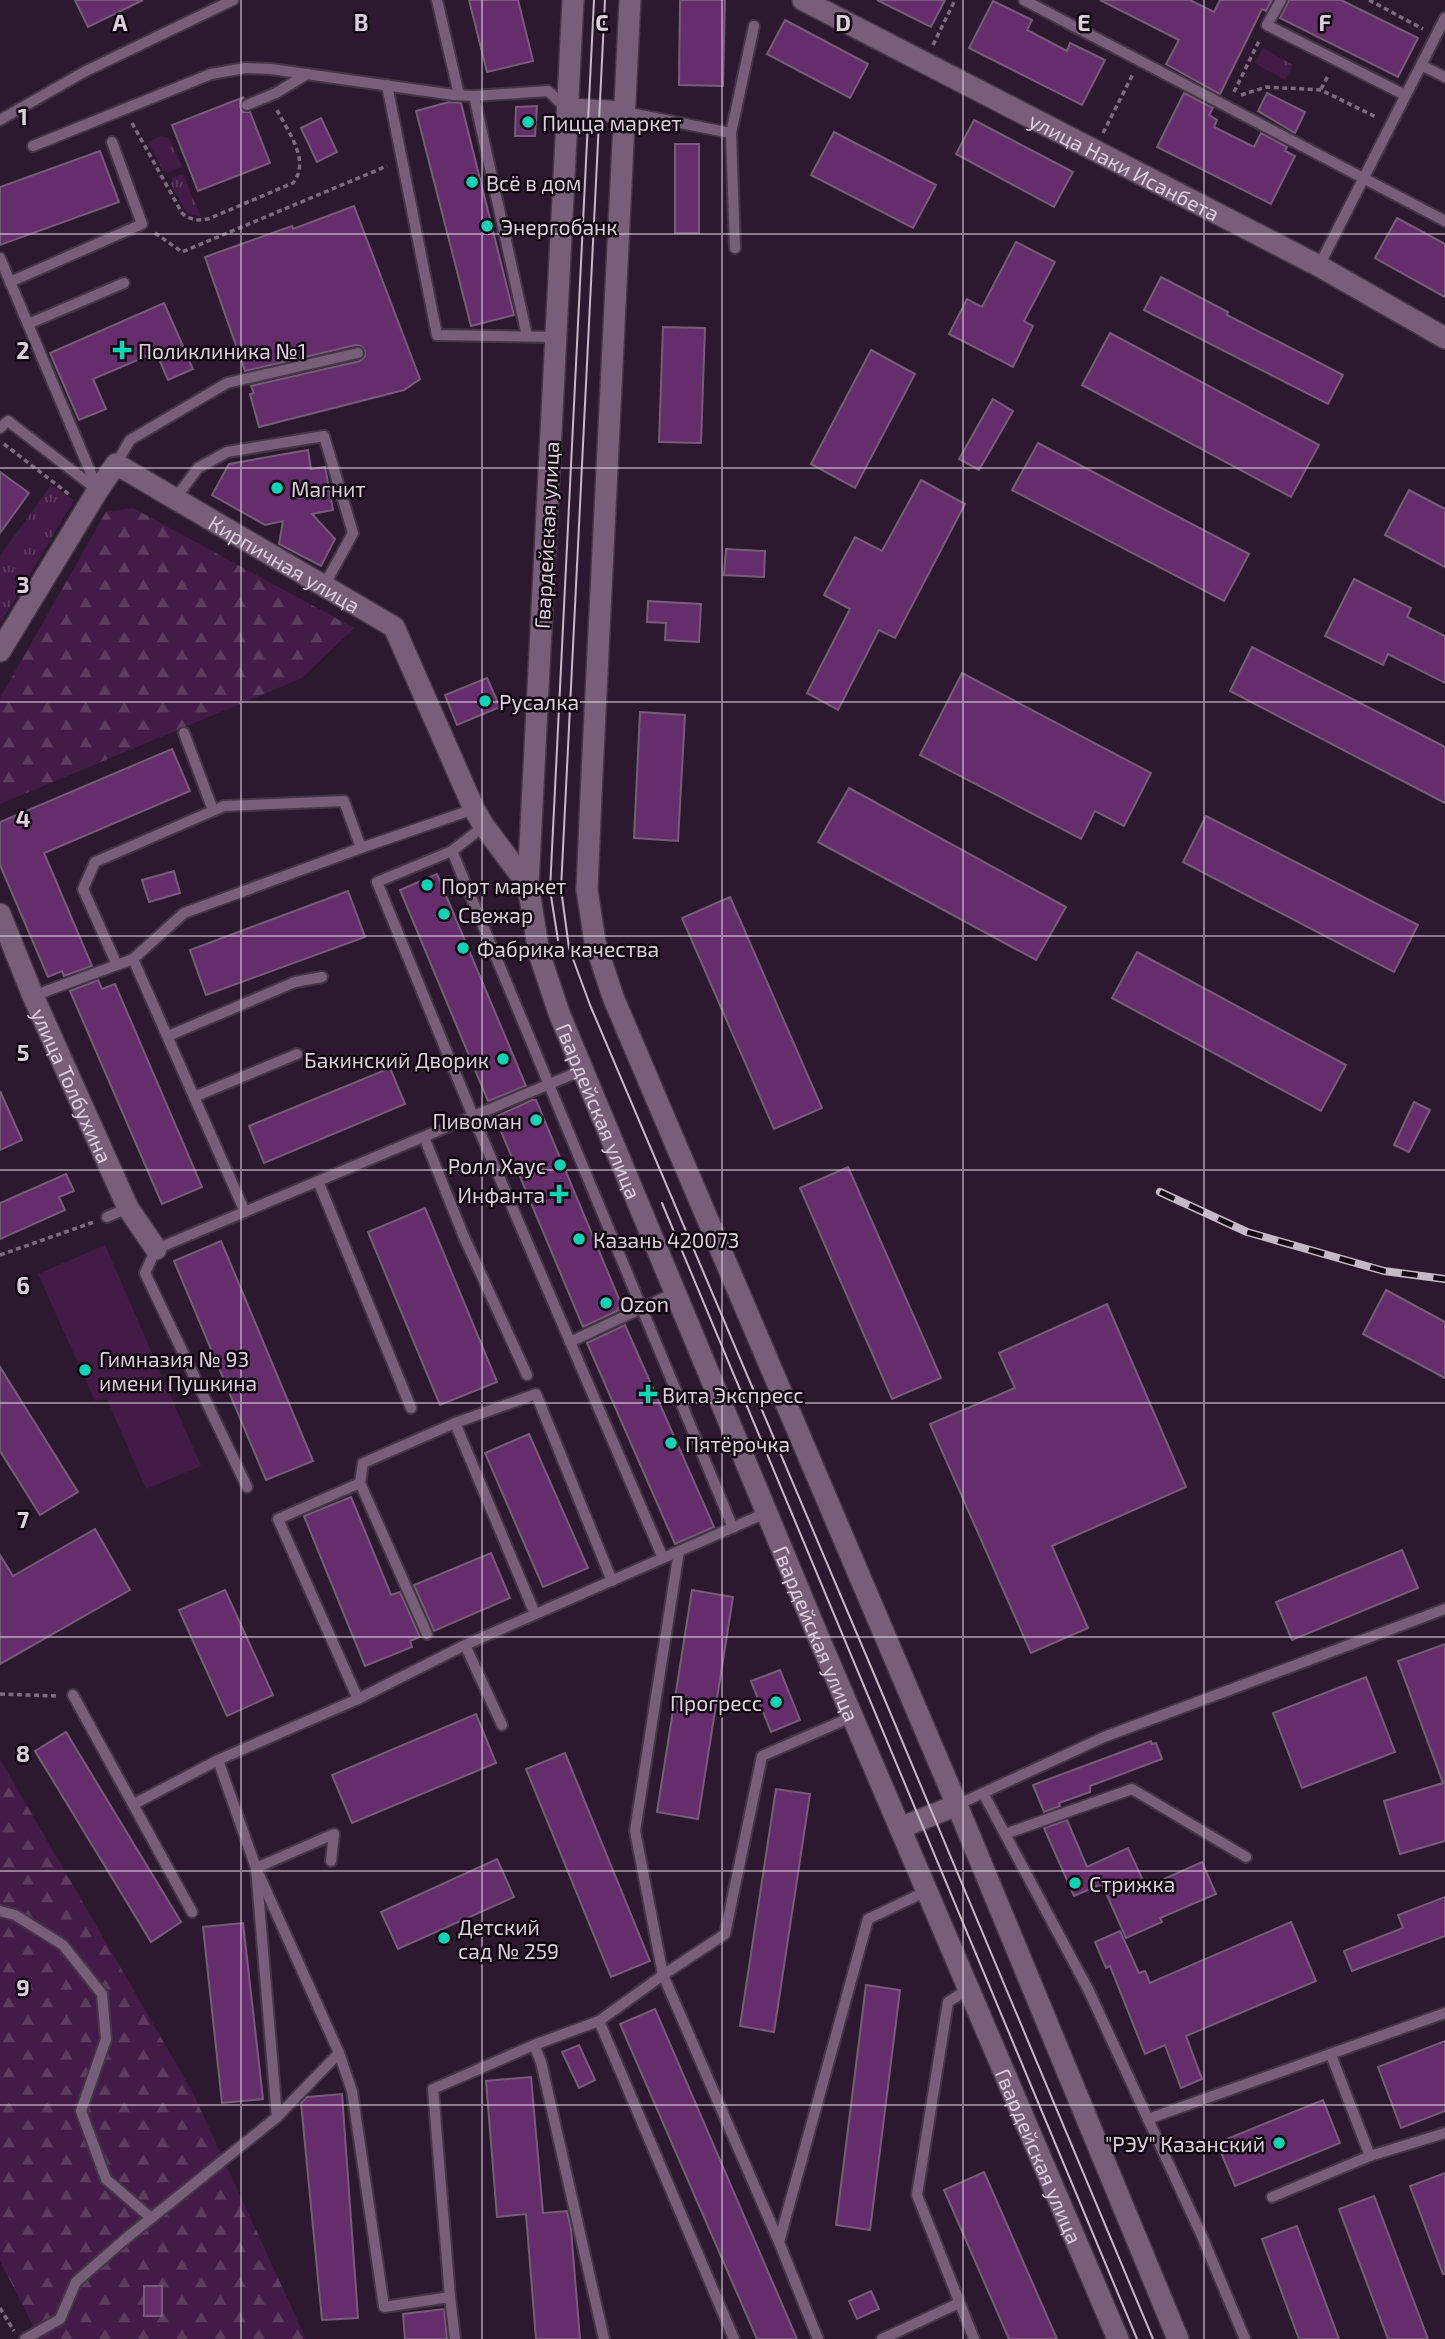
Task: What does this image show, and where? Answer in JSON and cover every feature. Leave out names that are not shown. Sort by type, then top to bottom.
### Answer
[{"type":"main road","name":"Гвардейская улица","points":[[573,0],[528,884],[539,953],[559,1013],[900,1828],[1118,2339]]},
{"type":"main road","points":[[630,0],[588,863],[587,890],[595,942],[613,997],[957,1805],[1178,2339]]},
{"type":"main road","name":"улица Наки Исанбета","points":[[803,0],[1318,266],[1445,338]]},
{"type":"main road","points":[[569,109],[625,112]]},
{"type":"main road","points":[[0,651],[92,499],[117,464]]},
{"type":"main road","name":"Кирпичная улица","points":[[117,464],[394,627],[479,818],[528,884]]},
{"type":"main road","name":"улица Толбухина","points":[[0,914],[33,996],[128,1208],[156,1249]]},
{"type":"main road","points":[[900,1828],[957,1805]]},
{"type":"lane","points":[[0,120],[83,72],[233,0]]},
{"type":"lane","points":[[437,0],[459,95]]},
{"type":"lane","points":[[1024,0],[1445,221]]},
{"type":"lane","points":[[1281,0],[1268,25],[1405,96]]},
{"type":"lane","points":[[1318,266],[1445,18]]},
{"type":"lane","points":[[735,248],[731,134],[754,26]]},
{"type":"lane","points":[[1421,65],[1445,77]]},
{"type":"lane","points":[[33,146],[222,71],[257,68],[459,95],[548,92],[569,109]]},
{"type":"lane","points":[[247,105],[270,96],[307,74]]},
{"type":"lane","points":[[387,85],[437,335],[557,337]]},
{"type":"lane","points":[[474,96],[527,336]]},
{"type":"lane","points":[[625,112],[731,134]]},
{"type":"lane","points":[[10,282],[142,224],[112,142]]},
{"type":"lane","points":[[0,258],[28,324],[92,499]]},
{"type":"lane","points":[[28,324],[124,282]]},
{"type":"lane","points":[[117,464],[130,440],[227,383],[358,353]]},
{"type":"lane","points":[[0,428],[8,421],[92,499]]},
{"type":"lane","points":[[175,499],[198,468],[228,452],[324,436],[353,533],[324,586]]},
{"type":"lane","points":[[184,733],[214,810]]},
{"type":"lane","points":[[117,965],[83,889],[96,862],[224,806],[344,801],[361,848]]},
{"type":"lane","points":[[33,996],[133,959],[184,913],[361,848],[479,818]]},
{"type":"lane","points":[[479,818],[452,850],[377,882],[473,1116],[663,1559]]},
{"type":"lane","points":[[452,850],[733,1528]]},
{"type":"lane","points":[[133,959],[245,1212]]},
{"type":"lane","points":[[168,1037],[295,982],[322,977]]},
{"type":"lane","points":[[194,1097],[297,1054]]},
{"type":"lane","points":[[247,1486],[145,1273],[156,1249],[583,1070]]},
{"type":"lane","points":[[424,1137],[464,1237],[527,1375]]},
{"type":"lane","points":[[318,1181],[411,1408]]},
{"type":"lane","points":[[107,1217],[128,1208]]},
{"type":"lane","points":[[570,1342],[676,1292]]},
{"type":"lane","points":[[427,1634],[360,1483],[363,1463],[455,1423],[536,1394],[612,1581]]},
{"type":"lane","points":[[455,1423],[535,1614]]},
{"type":"lane","points":[[358,1699],[278,1519],[360,1483]]},
{"type":"lane","points":[[134,1804],[218,1760],[358,1699],[466,1645],[768,1513]]},
{"type":"lane","points":[[679,1551],[635,1831],[663,1975],[779,2242],[818,2339]]},
{"type":"lane","points":[[957,1805],[1104,1737],[1445,1609]]},
{"type":"lane","points":[[466,1645],[502,1726]]},
{"type":"lane","points":[[73,1695],[192,1912]]},
{"type":"lane","points":[[455,2339],[433,2089],[534,2045],[599,2021],[725,1934],[762,1756],[854,1716]]},
{"type":"lane","points":[[218,1760],[256,1868],[339,2053],[352,2091],[384,2307],[450,2297]]},
{"type":"lane","points":[[1004,1834],[1132,1789],[1246,1857]]},
{"type":"lane","points":[[982,1793],[1088,1989],[1245,2339]]},
{"type":"lane","points":[[256,1868],[334,1834],[331,1861]]},
{"type":"lane","points":[[256,1868],[277,2117]]},
{"type":"lane","points":[[779,2242],[868,1919],[927,1891]]},
{"type":"lane","points":[[0,1911],[15,1915],[63,1945],[102,1994],[106,2039],[82,2111],[106,2179],[152,2218]]},
{"type":"lane","points":[[970,1988],[948,2002],[917,2195],[974,2339]]},
{"type":"lane","points":[[1148,2119],[1445,2012]]},
{"type":"lane","points":[[599,2021],[734,2339]]},
{"type":"lane","points":[[534,2045],[541,2062],[604,2339]]},
{"type":"lane","points":[[25,2339],[60,2319],[76,2282],[277,2117],[339,2053]]},
{"type":"lane","points":[[1331,2055],[1370,2156]]},
{"type":"lane","points":[[1272,2197],[1370,2156],[1445,2133]]},
{"type":"lane","points":[[882,2339],[959,2303]]},
{"type":"path","points":[[924,63],[955,0]]},
{"type":"path","points":[[1369,0],[1436,36]]},
{"type":"path","points":[[1268,25],[1231,98],[1266,87],[1321,90],[1390,124]]},
{"type":"path","points":[[1094,150],[1140,61]]},
{"type":"path","points":[[124,109],[182,213],[193,220],[201,221],[293,183],[298,178],[300,157],[270,96]]},
{"type":"path","points":[[142,224],[182,252],[402,159]]},
{"type":"path","points":[[0,441],[92,499]]},
{"type":"path","points":[[0,1255],[107,1217]]},
{"type":"path","points":[[0,1694],[73,1695]]},
{"type":"path","points":[[0,2308],[18,2339]]},
{"type":"green space","points":[[1263,48],[1293,65],[1285,80],[1255,63]]},
{"type":"green space","points":[[161,136],[169,138],[182,167],[168,172],[163,170],[148,142]]},
{"type":"green space","points":[[183,174],[201,217],[187,213],[171,185],[173,178]]},
{"type":"green space","points":[[51,485],[74,500],[0,624],[0,556]]},
{"type":"green space","points":[[133,508],[354,628],[302,678],[0,804],[0,698],[106,512]]},
{"type":"green space","points":[[105,1245],[201,1466],[146,1489],[106,1397],[95,1401],[38,1274]]},
{"type":"green space","points":[[0,1759],[193,2093],[306,2339],[40,2339],[0,2261]]},
{"type":"building","points":[[75,0],[143,0],[88,27]]},
{"type":"building","points":[[469,0],[518,0],[533,61],[487,72]]},
{"type":"building","points":[[680,0],[725,0],[723,86],[679,85]]},
{"type":"building","points":[[877,0],[945,0],[931,27]]},
{"type":"building","points":[[1100,0],[1190,0],[1214,12],[1220,0],[1272,0],[1266,11],[1262,9],[1220,94],[1166,64],[1179,40]]},
{"type":"building","points":[[1289,0],[1341,0],[1418,38],[1398,77],[1280,18]]},
{"type":"building","points":[[993,1],[1032,20],[1027,30],[1067,51],[1070,43],[1105,60],[1082,105],[969,48]]},
{"type":"building","points":[[785,20],[868,64],[850,98],[767,54]]},
{"type":"building","points":[[1184,93],[1213,108],[1209,115],[1217,120],[1214,127],[1254,147],[1261,133],[1287,147],[1285,151],[1295,156],[1271,204],[1157,147]]},
{"type":"building","points":[[1267,93],[1305,112],[1295,133],[1258,111]]},
{"type":"building","points":[[244,97],[240,101],[240,107],[243,112],[250,112],[270,163],[198,191],[172,125]]},
{"type":"building","points":[[449,102],[461,103],[514,315],[471,326],[416,111]]},
{"type":"building","points":[[537,106],[535,136],[515,136],[516,107]]},
{"type":"building","points":[[321,118],[337,152],[317,162],[301,128]]},
{"type":"building","points":[[974,120],[1073,172],[1054,207],[956,154]]},
{"type":"building","points":[[834,132],[936,185],[913,228],[811,175]]},
{"type":"building","points":[[675,144],[699,144],[699,233],[675,233]]},
{"type":"building","points":[[100,151],[119,202],[0,245],[0,187]]},
{"type":"building","points":[[354,206],[420,379],[404,390],[259,427],[250,394],[254,393],[251,386],[360,361],[365,356],[365,351],[356,345],[245,371],[205,257]]},
{"type":"building","points":[[1397,218],[1445,244],[1445,297],[1375,258]]},
{"type":"building","points":[[1016,242],[1055,262],[1024,321],[1033,326],[1013,367],[949,334],[967,299],[982,307]]},
{"type":"building","points":[[1161,277],[1228,312],[1227,315],[1343,375],[1328,404],[1144,310]]},
{"type":"building","points":[[164,303],[193,369],[168,380],[156,352],[93,379],[106,409],[79,420],[50,353]]},
{"type":"building","points":[[663,327],[705,328],[701,443],[659,442]]},
{"type":"building","points":[[1110,333],[1319,445],[1291,497],[1082,385]]},
{"type":"building","points":[[871,350],[915,374],[855,488],[811,464]]},
{"type":"building","points":[[993,399],[1013,411],[979,470],[959,459]]},
{"type":"building","points":[[1038,443],[1249,554],[1224,601],[1012,490]]},
{"type":"building","points":[[308,450],[311,469],[325,467],[333,510],[312,514],[335,539],[321,566],[279,544],[283,521],[265,525],[212,495],[229,464]]},
{"type":"building","points":[[0,472],[29,493],[0,533]]},
{"type":"building","points":[[921,480],[965,504],[895,638],[879,630],[838,710],[807,693],[850,609],[824,595],[855,537],[882,551]]},
{"type":"building","points":[[1409,490],[1445,509],[1445,567],[1385,535]]},
{"type":"building","points":[[726,549],[765,551],[764,577],[724,575]]},
{"type":"building","points":[[1354,579],[1411,608],[1407,617],[1445,636],[1445,683],[1388,654],[1383,665],[1325,636]]},
{"type":"building","points":[[648,601],[701,604],[699,642],[665,640],[666,623],[647,622]]},
{"type":"building","points":[[1252,647],[1445,747],[1445,803],[1230,691]]},
{"type":"building","points":[[962,673],[1151,773],[1124,826],[1095,811],[1081,839],[920,755]]},
{"type":"building","points":[[487,678],[500,707],[457,725],[445,695]]},
{"type":"building","points":[[640,712],[685,715],[678,841],[634,838]]},
{"type":"building","points":[[172,749],[190,791],[44,853],[92,966],[64,976],[62,971],[48,977],[0,865],[0,822]]},
{"type":"building","points":[[849,788],[1066,907],[1036,960],[818,842]]},
{"type":"building","points":[[1206,816],[1418,925],[1394,972],[1183,862]]},
{"type":"building","points":[[174,871],[180,893],[149,902],[142,880]]},
{"type":"building","points":[[437,874],[526,1086],[488,1101],[400,890]]},
{"type":"building","points":[[348,891],[365,937],[206,995],[190,950]]},
{"type":"building","points":[[730,897],[822,1108],[774,1129],[682,918]]},
{"type":"building","points":[[1137,952],[1346,1065],[1321,1111],[1112,998]]},
{"type":"building","points":[[98,980],[102,989],[115,984],[202,1187],[162,1204],[70,991]]},
{"type":"building","points":[[390,1068],[405,1104],[264,1163],[249,1126]]},
{"type":"building","points":[[0,1091],[22,1140],[0,1150]]},
{"type":"building","points":[[536,1100],[622,1306],[583,1327],[495,1117]]},
{"type":"building","points":[[1414,1102],[1430,1110],[1409,1152],[1394,1145]]},
{"type":"building","points":[[848,1167],[941,1378],[892,1399],[800,1188]]},
{"type":"building","points":[[66,1174],[74,1191],[59,1197],[65,1210],[0,1239],[0,1203]]},
{"type":"building","points":[[425,1208],[497,1382],[440,1405],[368,1232]]},
{"type":"building","points":[[221,1241],[313,1461],[266,1480],[174,1261]]},
{"type":"building","points":[[1386,1290],[1445,1322],[1445,1378],[1363,1334]]},
{"type":"building","points":[[1107,1304],[1186,1487],[1052,1546],[1088,1628],[1031,1653],[930,1424],[1015,1388],[999,1353]]},
{"type":"building","points":[[625,1325],[714,1527],[675,1544],[587,1343]]},
{"type":"building","points":[[0,1367],[78,1492],[40,1515],[0,1451]]},
{"type":"building","points":[[529,1434],[588,1568],[543,1587],[485,1453]]},
{"type":"building","points":[[351,1497],[391,1595],[400,1592],[420,1637],[410,1641],[412,1647],[365,1666],[304,1516]]},
{"type":"building","points":[[95,1529],[130,1590],[0,1664],[0,1555],[13,1576]]},
{"type":"building","points":[[1402,1550],[1418,1588],[1292,1640],[1276,1602]]},
{"type":"building","points":[[491,1553],[510,1598],[434,1631],[414,1585]]},
{"type":"building","points":[[225,1590],[273,1695],[227,1716],[179,1610]]},
{"type":"building","points":[[692,1590],[733,1597],[698,1819],[657,1812]]},
{"type":"building","points":[[1445,1644],[1445,1841],[1400,1854],[1384,1801],[1443,1783],[1398,1661]]},
{"type":"building","points":[[780,1670],[800,1720],[771,1732],[751,1681]]},
{"type":"building","points":[[1366,1677],[1395,1752],[1302,1788],[1273,1713]]},
{"type":"building","points":[[476,1714],[496,1763],[352,1823],[332,1775]]},
{"type":"building","points":[[66,1732],[181,1922],[151,1942],[35,1751]]},
{"type":"building","points":[[1151,1741],[1152,1744],[1156,1743],[1162,1759],[1090,1786],[1090,1792],[1059,1803],[1060,1806],[1044,1812],[1033,1785]]},
{"type":"building","points":[[565,1753],[650,1961],[611,1977],[526,1769]]},
{"type":"building","points":[[776,1789],[810,1794],[774,2032],[740,2026]]},
{"type":"building","points":[[1067,1820],[1087,1867],[1128,1848],[1146,1887],[1202,1862],[1216,1894],[1160,1918],[1162,1922],[1126,1938],[1102,1884],[1074,1896],[1044,1828]]},
{"type":"building","points":[[497,1859],[514,1897],[398,1949],[381,1912]]},
{"type":"building","points":[[1445,1897],[1445,1936],[1352,1971],[1344,1951],[1403,1928],[1398,1915]]},
{"type":"building","points":[[1291,1922],[1316,1981],[1186,2036],[1202,2079],[1181,2088],[1165,2045],[1145,2054],[1110,1966],[1106,1968],[1095,1942],[1120,1931],[1139,1973],[1145,1971],[1150,1983]]},
{"type":"building","points":[[243,1923],[263,2099],[222,2103],[203,1927]]},
{"type":"building","points":[[866,1985],[900,1990],[870,2230],[836,2225]]},
{"type":"building","points":[[655,2009],[797,2339],[757,2339],[620,2024]]},
{"type":"building","points":[[1445,2041],[1445,2111],[1401,2128],[1378,2067]]},
{"type":"building","points":[[579,2045],[595,2080],[579,2088],[562,2052]]},
{"type":"building","points":[[531,2077],[543,2213],[567,2211],[571,2229],[580,2339],[536,2339],[526,2214],[497,2217],[486,2081]]},
{"type":"building","points":[[342,2094],[358,2318],[322,2320],[301,2103],[307,2097]]},
{"type":"building","name":"\"РЭУ\" Казанский","points":[[1323,2100],[1340,2143],[1235,2186],[1217,2143]]},
{"type":"building","points":[[984,2172],[1057,2339],[1009,2339],[944,2190]]},
{"type":"building","points":[[1445,2173],[1445,2274],[1443,2274],[1410,2186]]},
{"type":"building","points":[[1374,2196],[1428,2339],[1388,2339],[1339,2209]]},
{"type":"building","points":[[1297,2226],[1339,2339],[1299,2339],[1262,2239]]},
{"type":"building","points":[[144,2286],[162,2286],[162,2316],[144,2316]]},
{"type":"building","points":[[871,2291],[879,2309],[857,2319],[849,2301]]},
{"type":"building","points":[[444,2309],[447,2339],[405,2339],[403,2314]]},
{"type":"tram line","points":[[558,940],[550,890],[594,0]]},
{"type":"tram line","points":[[605,0],[561,889],[569,948],[590,1005],[1153,2339]]},
{"type":"tram line","points":[[662,1203],[1137,2339]]},
{"type":"railway","points":[[1160,1192],[1247,1232],[1384,1271],[1445,1279]]},
{"type":"place","name":"Пицца маркет","points":[[528,122]]},
{"type":"place","name":"Всё в дом","points":[[472,182]]},
{"type":"place","name":"Энергобанк","points":[[487,226]]},
{"type":"place","name":"Поликлиника №1","points":[[122,350]]},
{"type":"place","name":"Магнит","points":[[277,488]]},
{"type":"place","name":"Русалка","points":[[485,701]]},
{"type":"place","name":"Порт маркет","points":[[427,885]]},
{"type":"place","name":"Свежар","points":[[444,914]]},
{"type":"place","name":"Фабрика качества","points":[[463,948]]},
{"type":"place","name":"Бакинский Дворик","points":[[503,1059]]},
{"type":"place","name":"Пивоман","points":[[536,1120]]},
{"type":"place","name":"Ролл Хаус","points":[[560,1165]]},
{"type":"place","name":"Инфанта","points":[[559,1194]]},
{"type":"place","name":"Казань 420073","points":[[579,1239]]},
{"type":"place","name":"Ozon","points":[[606,1303]]},
{"type":"place","name":"Гимназия № 93 имени Пушкина","points":[[85,1370]]},
{"type":"place","name":"Вита Экспресс","points":[[648,1394]]},
{"type":"place","name":"Пятёрочка","points":[[671,1443]]},
{"type":"place","name":"Прогресс","points":[[776,1702]]},
{"type":"place","name":"Стрижка","points":[[1075,1883]]},
{"type":"place","name":"Детский сад № 259","points":[[444,1938]]},
{"type":"place","name":"\"РЭУ\" Казанский","points":[[1279,2143]]}]
